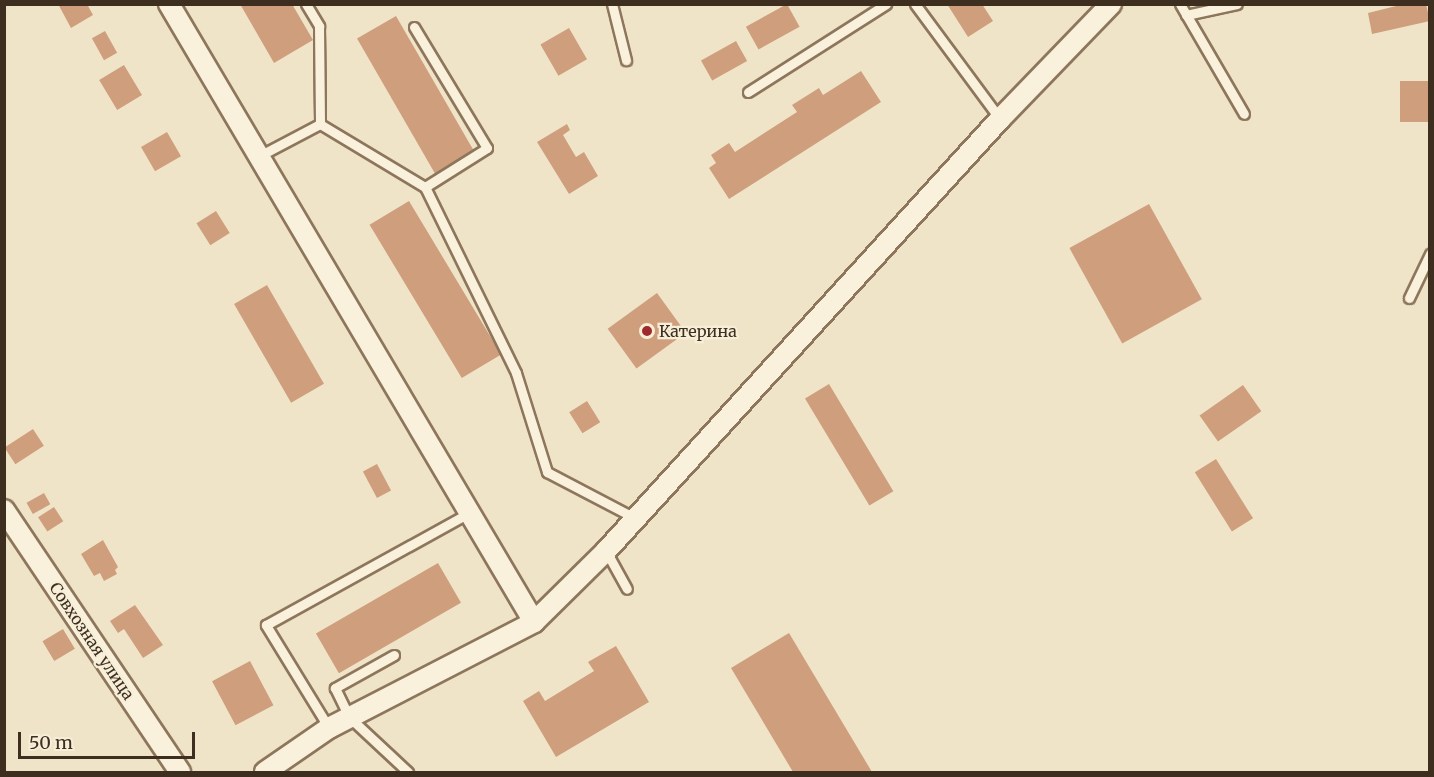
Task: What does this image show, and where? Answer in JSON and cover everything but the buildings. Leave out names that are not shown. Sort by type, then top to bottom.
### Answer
[{"type":"street","points":[[169,4],[261,155],[534,622]]},
{"type":"street","points":[[265,772],[329,728],[534,622],[606,551],[1000,119],[1111,4]]},
{"type":"street","name":"Совхозная улица","points":[[4,510],[180,772]]},
{"type":"lane","points":[[306,4],[319,26],[320,124]]},
{"type":"lane","points":[[612,4],[626,60]]},
{"type":"lane","points":[[748,92],[886,4]]},
{"type":"lane","points":[[915,4],[1000,119]]},
{"type":"lane","points":[[1180,4],[1244,114]]},
{"type":"lane","points":[[1186,15],[1237,4]]},
{"type":"lane","points":[[414,27],[487,148],[425,187]]},
{"type":"lane","points":[[261,155],[320,124]]},
{"type":"lane","points":[[320,124],[425,187],[516,373],[547,472],[634,518]]},
{"type":"lane","points":[[1409,298],[1430,254]]},
{"type":"lane","points":[[329,728],[266,625],[471,512]]},
{"type":"lane","points":[[606,551],[627,589]]},
{"type":"lane","points":[[394,655],[335,688],[349,717],[408,772]]},
{"type":"place","name":"Катерина","points":[[647,331]]}]
